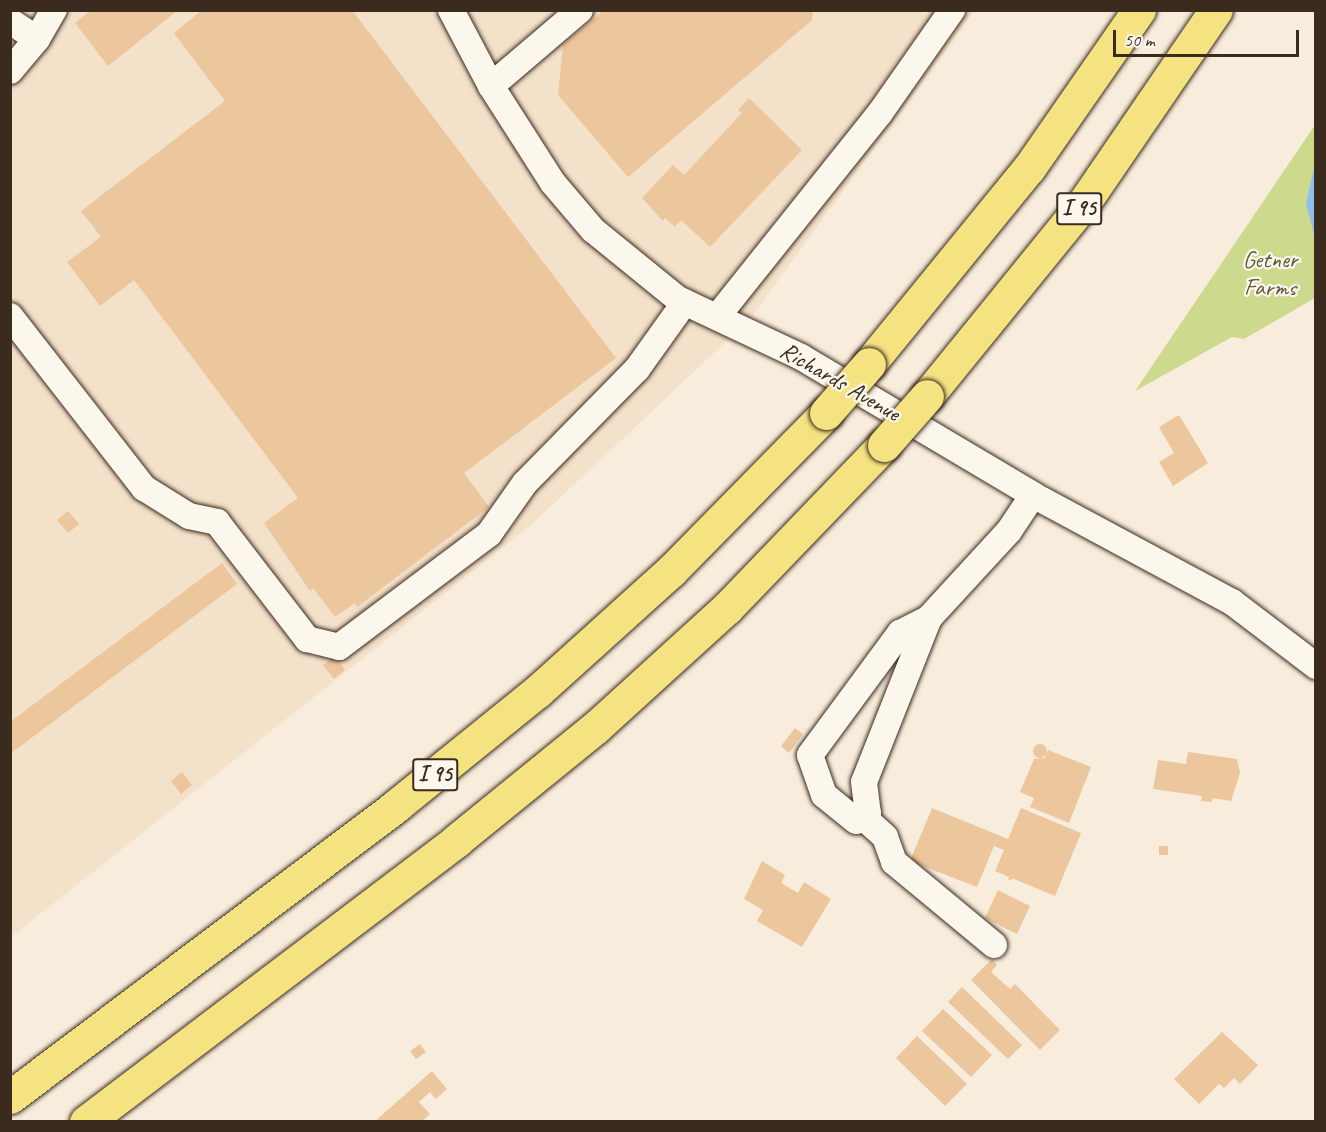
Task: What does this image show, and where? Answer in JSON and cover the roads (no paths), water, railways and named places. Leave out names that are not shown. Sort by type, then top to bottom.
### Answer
[{"type":"highway","name":"I 95","points":[[10,1097],[406,798],[538,691],[680,563],[826,413],[870,364],[1029,168],[1139,10]]},
{"type":"highway","name":"I 95","points":[[86,1122],[457,840],[595,728],[727,608],[884,445],[927,396],[1083,204],[1216,10]]},
{"type":"street","points":[[10,71],[37,39],[54,10]]},
{"type":"street","name":"Richards Avenue","points":[[451,10],[491,86],[553,183],[593,230],[685,302],[801,357],[1033,495],[1232,602],[1316,666]]},
{"type":"street","points":[[491,86],[580,10]]},
{"type":"street","points":[[717,317],[880,113],[952,10]]},
{"type":"street","points":[[10,21],[37,39]]},
{"type":"street","points":[[10,316],[144,488],[189,516],[217,522],[306,639],[339,647],[489,534],[525,483],[637,369],[685,302]]},
{"type":"street","points":[[929,618],[864,782],[868,813],[855,821],[824,795],[810,755],[900,633],[929,618],[1009,531],[1033,495]]},
{"type":"street","points":[[862,816],[885,837],[894,862],[994,945]]},
{"type":"water","points":[[1315,163],[1315,238],[1306,204]]},
{"type":"park label","name":"Getner Farms","points":[[1270,274]]}]
